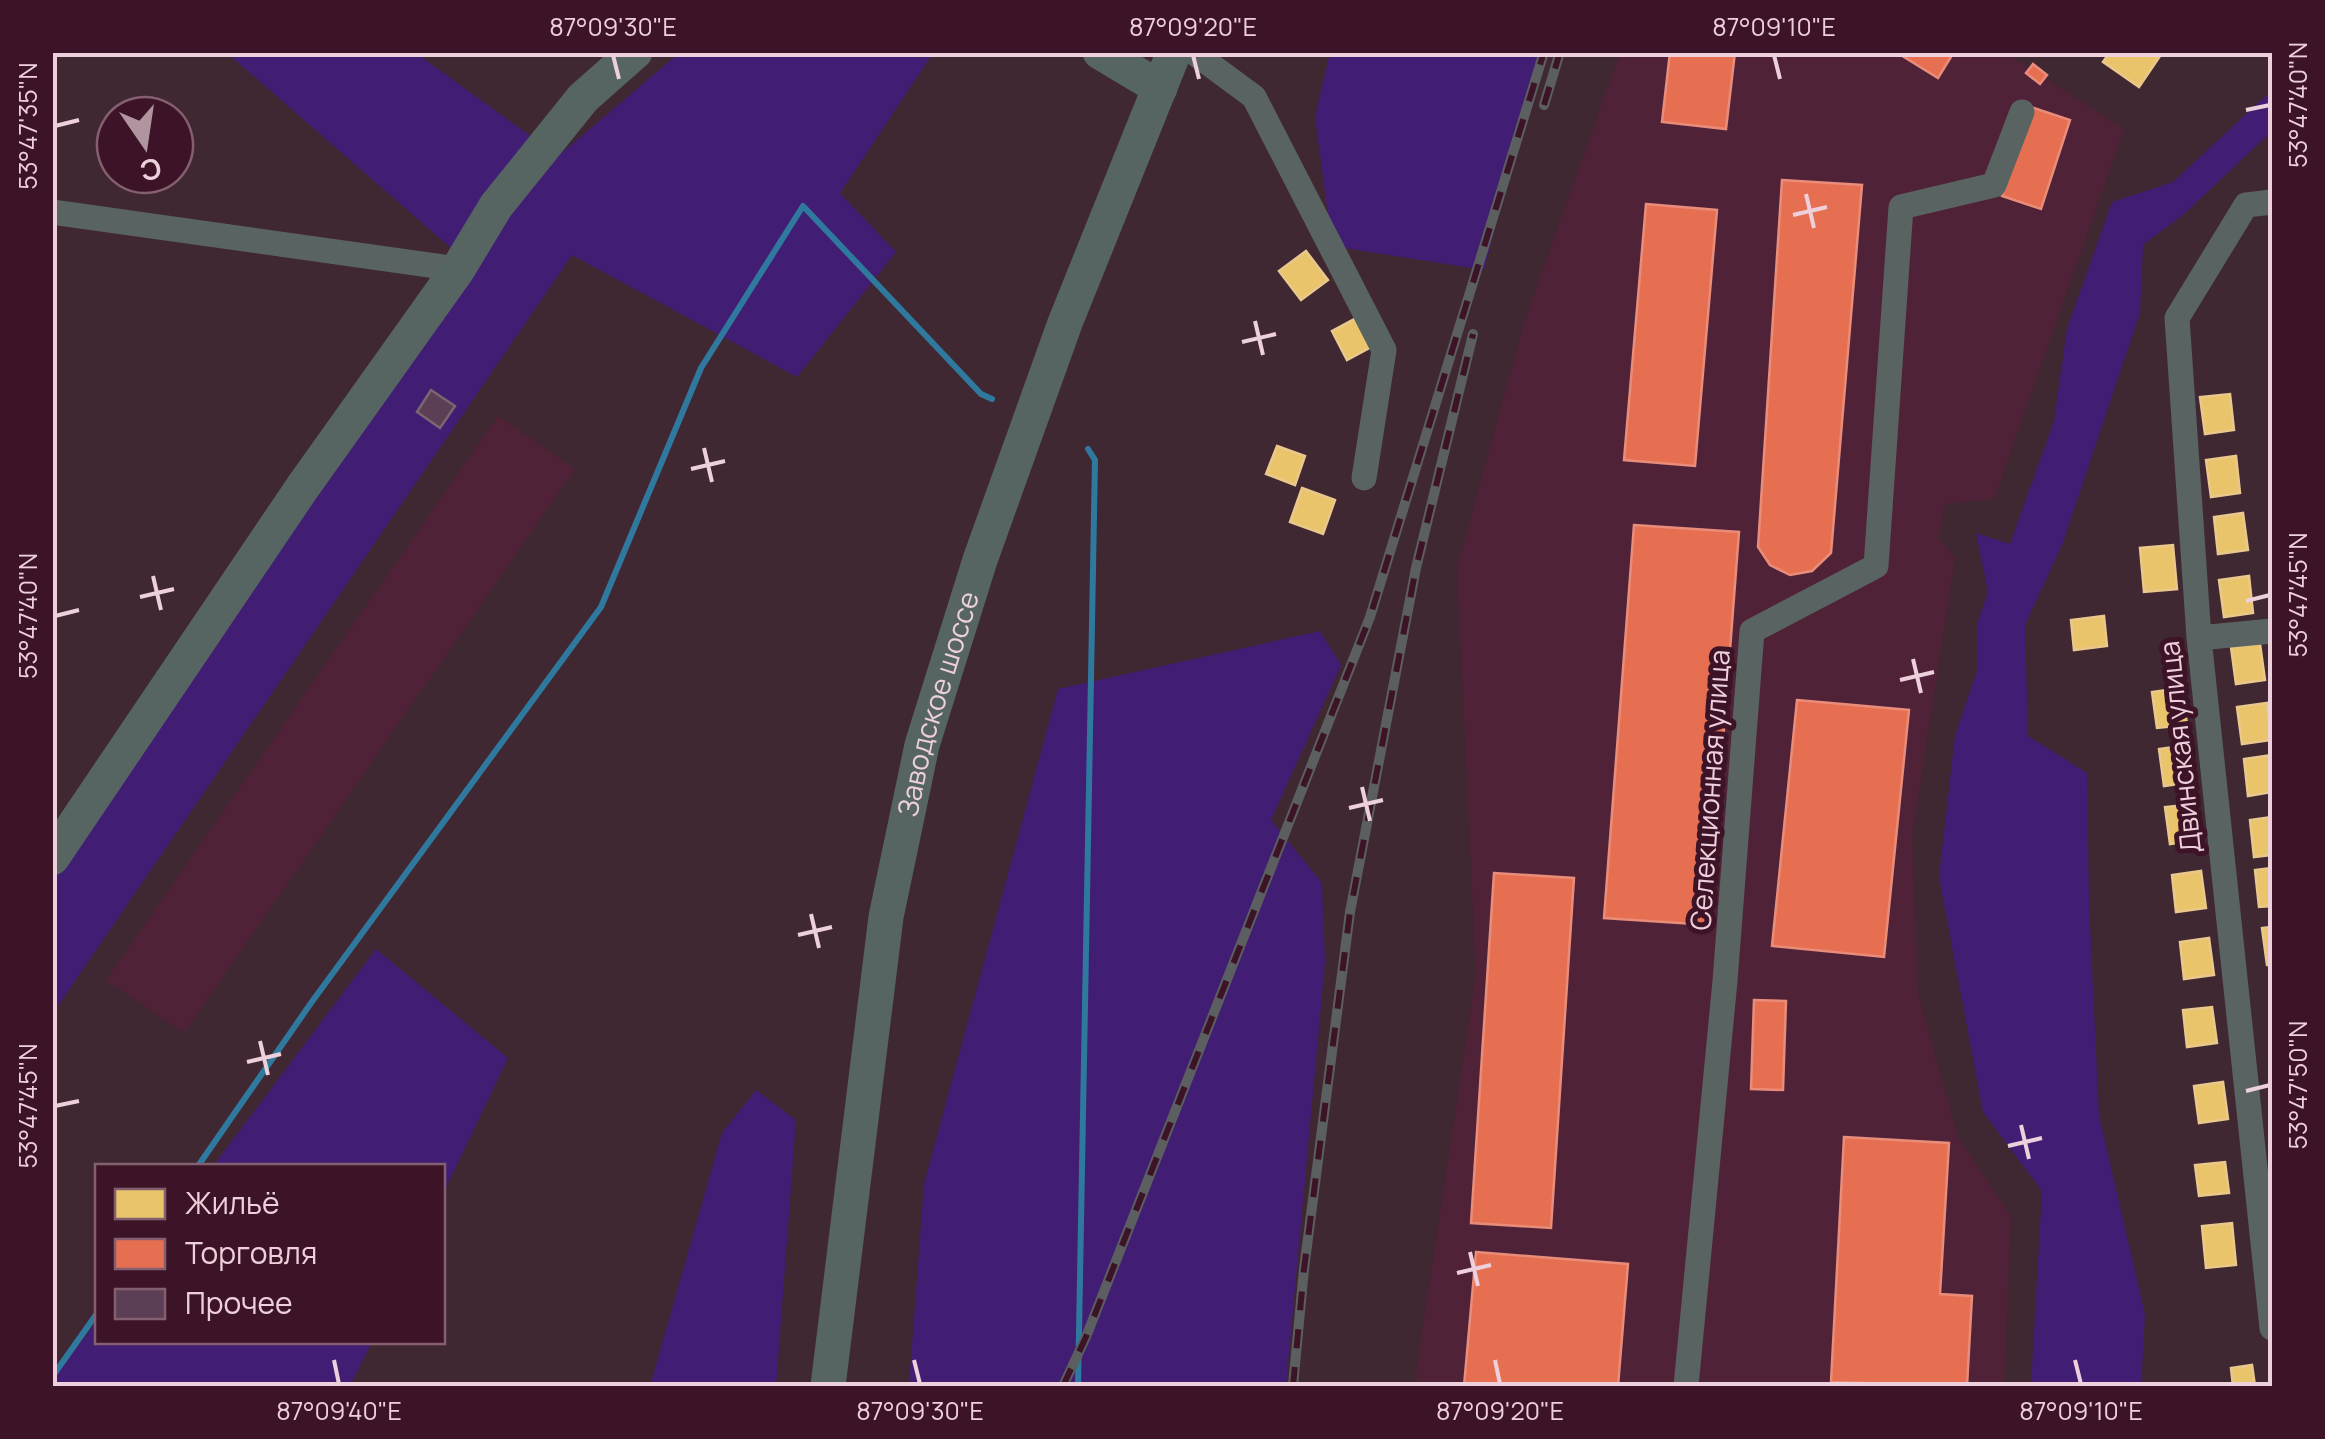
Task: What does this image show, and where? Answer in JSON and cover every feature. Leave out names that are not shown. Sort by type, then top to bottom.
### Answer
[{"type":"main road","points":[[52,858],[302,488],[458,269],[496,206],[570,114],[634,52]]},
{"type":"main road","points":[[1100,52],[1160,88]]},
{"type":"main road","name":"Заводское шоссе","points":[[828,1386],[886,917],[922,745],[980,560],[1065,323],[1174,52]]},
{"type":"street","points":[[1193,52],[1254,97],[1384,350],[1364,478]]},
{"type":"street","name":"Селекционная улица","points":[[1686,1386],[1725,982],[1752,631],[1876,566],[1901,207],[1994,186],[2022,112]]},
{"type":"street","name":"Двинская улица","points":[[2272,202],[2246,205],[2177,318],[2199,638],[2272,1328]]},
{"type":"street","points":[[52,212],[458,269]]},
{"type":"street","points":[[2199,638],[2272,631]]},
{"type":"shaded area","points":[[227,53],[416,53],[558,156],[679,53],[933,53],[840,193],[896,252],[797,377],[572,255],[53,1013],[53,841],[467,262]]},
{"type":"shaded area","points":[[1330,53],[1542,53],[1484,270],[1332,246],[1315,117]]},
{"type":"shaded area","points":[[1620,53],[2006,53],[2124,129],[1994,499],[1945,504],[1938,538],[1955,558],[1912,836],[1918,994],[1958,1137],[2011,1216],[2004,1386],[1414,1386],[1476,975],[1457,568],[1525,320]]},
{"type":"shaded area","points":[[2272,90],[2272,131],[2183,215],[2143,245],[2140,313],[2062,545],[2025,625],[2028,736],[2087,773],[2099,1116],[2145,1315],[2141,1386],[2031,1386],[2042,1191],[1983,1112],[1939,877],[1955,736],[1977,671],[1977,624],[1988,592],[1976,533],[2010,544],[2054,421],[2067,329],[2112,202],[2173,182]]},
{"type":"shaded area","points":[[498,416],[575,469],[184,1033],[106,980]]},
{"type":"shaded area","points":[[1320,631],[1341,665],[1271,820],[1322,883],[1325,962],[1286,1386],[909,1386],[924,1184],[1058,689]]},
{"type":"shaded area","points":[[376,949],[508,1058],[445,1190],[445,1164],[215,1164]]},
{"type":"shaded area","points":[[756,1090],[796,1120],[776,1386],[650,1386],[722,1133]]},
{"type":"shaded area","points":[[95,1323],[95,1344],[371,1344],[350,1386],[53,1386],[53,1380]]},
{"type":"building: Жильё","points":[[2110,52],[2155,52],[2160,56],[2139,87],[2103,62]]},
{"type":"building: Жильё","points":[[1306,251],[1328,280],[1301,300],[1279,271]]},
{"type":"building: Жильё","points":[[1360,316],[1375,345],[1347,360],[1332,331]]},
{"type":"building: Жильё","points":[[2230,394],[2234,430],[2205,434],[2200,397]]},
{"type":"building: Жильё","points":[[1277,446],[1305,456],[1295,485],[1266,474]]},
{"type":"building: Жильё","points":[[2236,456],[2240,493],[2211,497],[2206,460]]},
{"type":"building: Жильё","points":[[1302,488],[1335,500],[1323,534],[1290,522]]},
{"type":"building: Жильё","points":[[2243,513],[2248,550],[2218,554],[2214,517]]},
{"type":"building: Жильё","points":[[2173,545],[2177,589],[2144,592],[2140,548]]},
{"type":"building: Жильё","points":[[2249,576],[2253,613],[2224,617],[2219,580]]},
{"type":"building: Жильё","points":[[2104,616],[2107,646],[2074,650],[2071,620]]},
{"type":"building: Жильё","points":[[2260,644],[2265,680],[2236,684],[2231,647]]},
{"type":"building: Жильё","points":[[2182,688],[2187,725],[2157,728],[2152,692]]},
{"type":"building: Жильё","points":[[2267,703],[2271,740],[2242,744],[2237,707]]},
{"type":"building: Жильё","points":[[2189,745],[2193,782],[2164,786],[2159,749]]},
{"type":"building: Жильё","points":[[2272,755],[2272,792],[2248,796],[2244,759]]},
{"type":"building: Жильё","points":[[2195,804],[2199,840],[2170,844],[2165,807]]},
{"type":"building: Жильё","points":[[2272,817],[2272,855],[2254,857],[2250,820]]},
{"type":"building: Жильё","points":[[2272,868],[2272,906],[2259,907],[2255,870]]},
{"type":"building: Жильё","points":[[2201,871],[2206,908],[2176,912],[2172,875]]},
{"type":"building: Жильё","points":[[2272,927],[2272,965],[2267,965],[2262,928]]},
{"type":"building: Жильё","points":[[2209,938],[2214,975],[2184,979],[2180,942]]},
{"type":"building: Жильё","points":[[2212,1007],[2217,1043],[2187,1047],[2183,1010]]},
{"type":"building: Жильё","points":[[2223,1082],[2228,1119],[2199,1123],[2194,1086]]},
{"type":"building: Жильё","points":[[2225,1162],[2229,1193],[2199,1196],[2195,1165]]},
{"type":"building: Жильё","points":[[2232,1223],[2236,1265],[2206,1268],[2202,1226]]},
{"type":"building: Жильё","points":[[2252,1365],[2255,1386],[2233,1386],[2231,1368]]},
{"type":"building: Торговля","points":[[1670,52],[1735,52],[1726,129],[1662,122]]},
{"type":"building: Торговля","points":[[1896,52],[1954,52],[1938,78]]},
{"type":"building: Торговля","points":[[2033,64],[2047,75],[2040,84],[2026,73]]},
{"type":"building: Торговля","points":[[2031,107],[2070,120],[2041,209],[2002,196]]},
{"type":"building: Торговля","points":[[1782,180],[1862,185],[1831,553],[1812,571],[1790,575],[1770,565],[1758,547]]},
{"type":"building: Торговля","points":[[1646,204],[1717,210],[1695,466],[1624,460]]},
{"type":"building: Торговля","points":[[1634,525],[1739,532],[1709,925],[1604,918]]},
{"type":"building: Торговля","points":[[1797,700],[1909,710],[1884,957],[1772,946]]},
{"type":"building: Торговля","points":[[1494,873],[1574,878],[1551,1228],[1471,1223]]},
{"type":"building: Торговля","points":[[1754,1000],[1786,1001],[1783,1090],[1751,1089]]},
{"type":"building: Торговля","points":[[1844,1137],[1949,1143],[1940,1294],[1972,1296],[1967,1386],[1831,1382]]},
{"type":"building: Торговля","points":[[1476,1252],[1628,1264],[1618,1386],[1464,1386]]},
{"type":"building: Прочее","points":[[431,390],[455,406],[440,428],[417,412]]},
{"type":"waterway","points":[[199,1164],[311,1003],[601,607],[701,368],[803,206],[981,394],[992,399]]},
{"type":"waterway","points":[[1078,1386],[1095,460],[1088,449]]},
{"type":"waterway","points":[[52,1377],[95,1316]]},
{"type":"railway","points":[[1063,1386],[1086,1337],[1370,617],[1544,52]]},
{"type":"railway","points":[[1544,105],[1560,52]]},
{"type":"railway","points":[[1293,1386],[1304,1269],[1350,912],[1416,568],[1473,334]]}]
